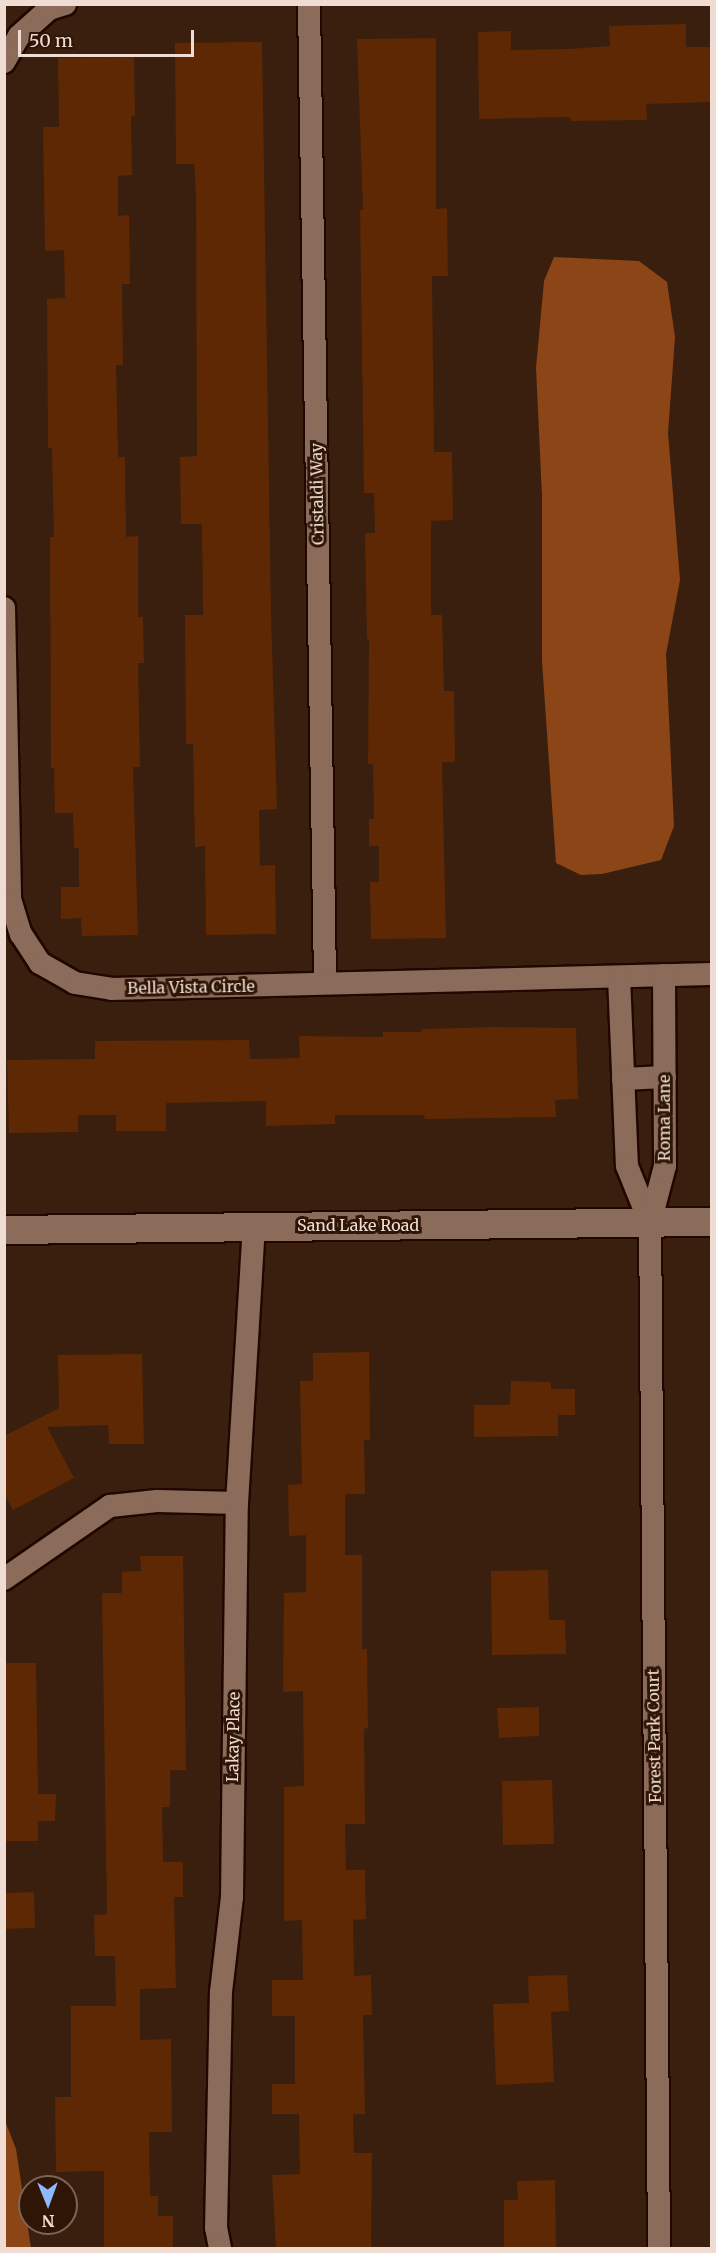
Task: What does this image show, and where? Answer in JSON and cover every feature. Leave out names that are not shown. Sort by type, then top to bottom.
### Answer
[{"type":"street","points":[[4,62],[19,36],[50,9],[65,4]]},
{"type":"street","name":"Cristaldi Way","points":[[309,4],[325,983]]},
{"type":"street","name":"Bella Vista Circle","points":[[4,608],[10,899],[21,934],[40,963],[75,983],[111,989],[711,974]]},
{"type":"street","name":"Roma Lane","points":[[650,1223],[665,1166],[664,975]]},
{"type":"street","points":[[619,977],[627,1166],[650,1223]]},
{"type":"street","points":[[623,1078],[664,1077]]},
{"type":"street","name":"Sand Lake Road","points":[[4,1230],[711,1222]]},
{"type":"street","name":"Forest Park Court","points":[[650,1223],[659,2248]]},
{"type":"street","name":"Lakay Place","points":[[220,2248],[216,2228],[221,1992],[232,1897],[237,1503],[254,1226]]},
{"type":"street","points":[[4,1579],[110,1506],[157,1500],[237,1503]]},
{"type":"shaded area","points":[[554,257],[639,261],[667,282],[675,337],[668,433],[680,580],[666,654],[674,826],[661,860],[602,874],[581,875],[556,863],[542,661],[542,496],[536,368],[544,281]]},
{"type":"shaded area","points":[[4,2118],[16,2149],[20,2175],[18,2175],[18,2235],[29,2235],[31,2248],[5,2248]]},
{"type":"building","points":[[686,24],[686,47],[711,47],[711,102],[646,104],[647,120],[571,121],[570,117],[479,119],[478,32],[511,31],[511,50],[569,49],[610,46],[609,26]]},
{"type":"building","points":[[436,38],[436,209],[447,208],[448,276],[432,276],[434,452],[452,452],[453,520],[431,521],[431,615],[442,615],[444,691],[454,691],[455,762],[442,762],[446,938],[371,939],[370,882],[379,882],[379,846],[369,846],[369,819],[374,819],[373,764],[368,764],[369,639],[367,639],[365,533],[375,533],[374,493],[364,493],[360,210],[363,210],[357,39]]},
{"type":"building","points":[[262,42],[271,614],[277,809],[259,810],[260,866],[275,865],[276,934],[206,935],[205,846],[195,847],[193,744],[186,744],[185,615],[203,615],[202,524],[181,524],[180,457],[197,456],[196,193],[194,164],[176,164],[175,43]]},
{"type":"building","points":[[134,57],[135,116],[131,116],[132,175],[118,176],[118,216],[129,215],[130,284],[122,284],[123,365],[116,365],[118,457],[125,457],[126,537],[138,536],[138,617],[143,617],[144,663],[138,663],[140,767],[133,767],[138,935],[82,936],[81,918],[61,919],[61,887],[79,887],[79,848],[74,848],[73,813],[55,813],[54,768],[51,768],[50,537],[54,537],[52,448],[48,448],[47,299],[65,298],[64,250],[45,251],[43,127],[59,127],[58,58]]},
{"type":"building","points":[[495,1027],[576,1028],[578,1099],[555,1100],[556,1117],[425,1119],[424,1115],[335,1115],[335,1124],[266,1126],[266,1101],[166,1103],[166,1131],[116,1131],[116,1115],[78,1115],[78,1132],[9,1133],[7,1060],[95,1059],[95,1041],[249,1040],[250,1059],[300,1058],[299,1036],[383,1037],[383,1032]]},
{"type":"building","points":[[369,1352],[370,1440],[364,1440],[365,1494],[345,1494],[345,1555],[362,1555],[362,1649],[367,1649],[368,1728],[364,1729],[365,1824],[345,1824],[346,1870],[365,1870],[366,1919],[353,1920],[354,1976],[371,1975],[372,2015],[363,2015],[365,2114],[353,2114],[354,2153],[372,2153],[371,2248],[276,2248],[272,2175],[300,2174],[299,2114],[272,2114],[272,2084],[295,2084],[295,2016],[272,2016],[272,1980],[303,1980],[302,1920],[284,1921],[284,1787],[304,1786],[303,1691],[283,1692],[284,1593],[306,1592],[306,1535],[289,1536],[288,1485],[302,1484],[300,1381],[313,1381],[313,1353]]},
{"type":"building","points":[[142,1354],[144,1444],[109,1444],[108,1425],[47,1427],[74,1478],[13,1510],[4,1494],[4,1436],[59,1408],[58,1355]]},
{"type":"building","points":[[511,1381],[551,1382],[551,1389],[575,1389],[575,1415],[558,1415],[558,1436],[474,1437],[474,1405],[510,1405]]},
{"type":"building","points":[[140,1556],[183,1556],[186,1770],[170,1770],[170,1807],[162,1807],[163,1862],[183,1862],[183,1897],[174,1897],[176,1988],[140,1989],[140,2040],[171,2039],[172,2132],[149,2132],[150,2196],[158,2196],[158,2216],[173,2216],[173,2248],[104,2248],[104,2171],[56,2172],[55,2097],[71,2097],[71,2006],[116,2006],[115,1956],[95,1956],[94,1915],[107,1914],[102,1593],[122,1593],[122,1572],[141,1571]]},
{"type":"building","points":[[548,1570],[549,1620],[565,1620],[566,1654],[492,1655],[491,1571]]},
{"type":"building","points":[[4,1663],[36,1663],[38,1794],[56,1794],[55,1821],[38,1821],[38,1841],[4,1841]]},
{"type":"building","points":[[539,1707],[539,1736],[499,1738],[497,1708]]},
{"type":"building","points":[[552,1780],[554,1844],[503,1845],[502,1781]]},
{"type":"building","points":[[34,1892],[35,1928],[4,1929],[4,1893]]},
{"type":"building","points":[[567,1975],[569,2011],[551,2012],[554,2082],[496,2085],[493,2004],[529,2003],[528,1976]]},
{"type":"building","points":[[555,2180],[556,2248],[504,2248],[504,2200],[518,2200],[517,2181]]}]
